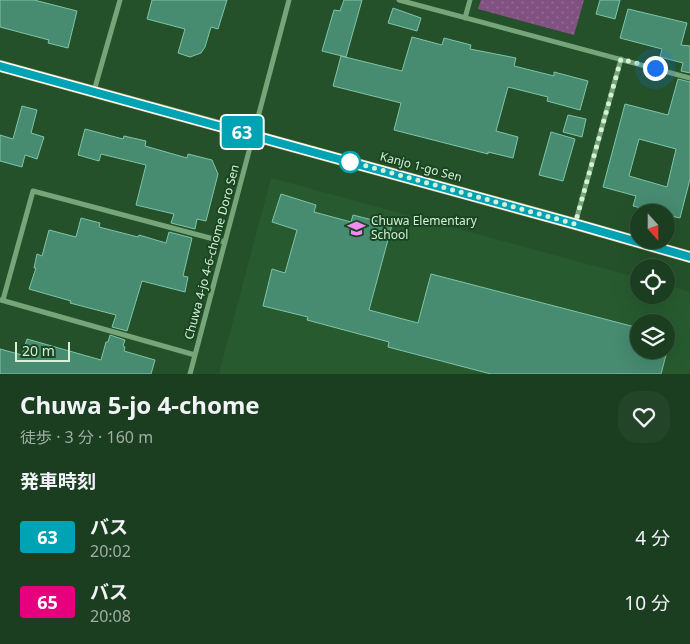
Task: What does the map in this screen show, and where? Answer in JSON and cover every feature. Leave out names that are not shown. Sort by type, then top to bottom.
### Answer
[{"type":"main road","name":"Kanjo 1-go Sen","points":[[0,66],[690,257]]},
{"type":"street","points":[[94,92],[120,0]]},
{"type":"street","name":"Chuwa 4-jo 4-6-chome Doro Sen","points":[[190,374],[289,0]]},
{"type":"street","points":[[399,0],[690,78]]},
{"type":"street","points":[[465,18],[470,0]]},
{"type":"street","points":[[575,224],[621,59]]},
{"type":"street","points":[[195,355],[2,300],[33,191],[225,242]]},
{"type":"shaded area","points":[[481,0],[584,0],[574,35],[478,9]]},
{"type":"shaded area","name":"Chuwa Elementary School","points":[[271,178],[630,276],[630,304],[675,304],[675,288],[690,292],[690,374],[219,374]]},
{"type":"building","points":[[0,0],[34,0],[77,11],[68,48],[48,43],[49,40],[0,27]]},
{"type":"building","points":[[152,0],[227,0],[218,29],[211,27],[205,47],[201,53],[190,57],[178,53],[185,29],[147,19]]},
{"type":"building","points":[[344,0],[362,0],[346,57],[322,51],[334,10],[340,11]]},
{"type":"building","points":[[600,0],[620,0],[615,19],[596,14]]},
{"type":"building","points":[[393,8],[421,18],[417,31],[388,23]]},
{"type":"building","points":[[628,9],[687,23],[681,45],[690,46],[690,73],[681,71],[683,63],[660,57],[662,49],[620,38]]},
{"type":"building","points":[[412,37],[442,45],[444,38],[471,45],[470,49],[516,58],[514,66],[554,76],[554,72],[588,81],[580,110],[547,101],[548,97],[508,87],[496,131],[518,137],[513,158],[488,152],[488,154],[394,130],[401,103],[333,86],[341,56],[402,71]]},
{"type":"building","points":[[678,79],[690,82],[690,179],[680,218],[675,217],[675,204],[634,204],[636,196],[603,187],[625,104],[668,115]],"holes":[[[639,139],[676,149],[667,187],[629,176]]]},
{"type":"building","points":[[22,106],[37,110],[31,133],[44,137],[37,159],[25,155],[22,167],[0,161],[0,135],[13,139]]},
{"type":"building","points":[[568,115],[586,119],[582,137],[563,132]]},
{"type":"building","points":[[85,129],[123,139],[124,136],[146,141],[145,146],[187,158],[188,154],[212,160],[218,174],[206,221],[197,219],[195,229],[171,223],[174,214],[136,205],[146,165],[101,154],[99,161],[78,155]]},
{"type":"building","points":[[551,132],[575,139],[563,181],[539,175]]},
{"type":"building","points":[[281,194],[316,205],[314,212],[351,222],[353,215],[392,225],[369,310],[418,323],[431,274],[630,326],[630,359],[665,359],[661,374],[491,374],[388,347],[389,342],[307,320],[308,317],[263,306],[272,269],[285,273],[297,230],[272,222]]},
{"type":"building","points":[[81,218],[100,223],[99,227],[138,237],[139,235],[166,243],[169,232],[192,238],[183,276],[188,277],[185,292],[142,281],[127,331],[112,327],[116,315],[70,303],[71,301],[29,289],[36,268],[34,268],[37,254],[42,256],[49,230],[76,237]]},
{"type":"building","points":[[110,335],[125,340],[124,351],[155,360],[151,374],[0,374],[0,349],[22,355],[27,339],[101,360]]},
{"type":"bus line","name":"63","points":[[0,66],[690,257]]},
{"type":"place","name":"Chuwa Elementary School","points":[[357,228]]},
{"type":"route","points":[[350,162],[345,160],[575,224],[621,59],[655,68]]}]
